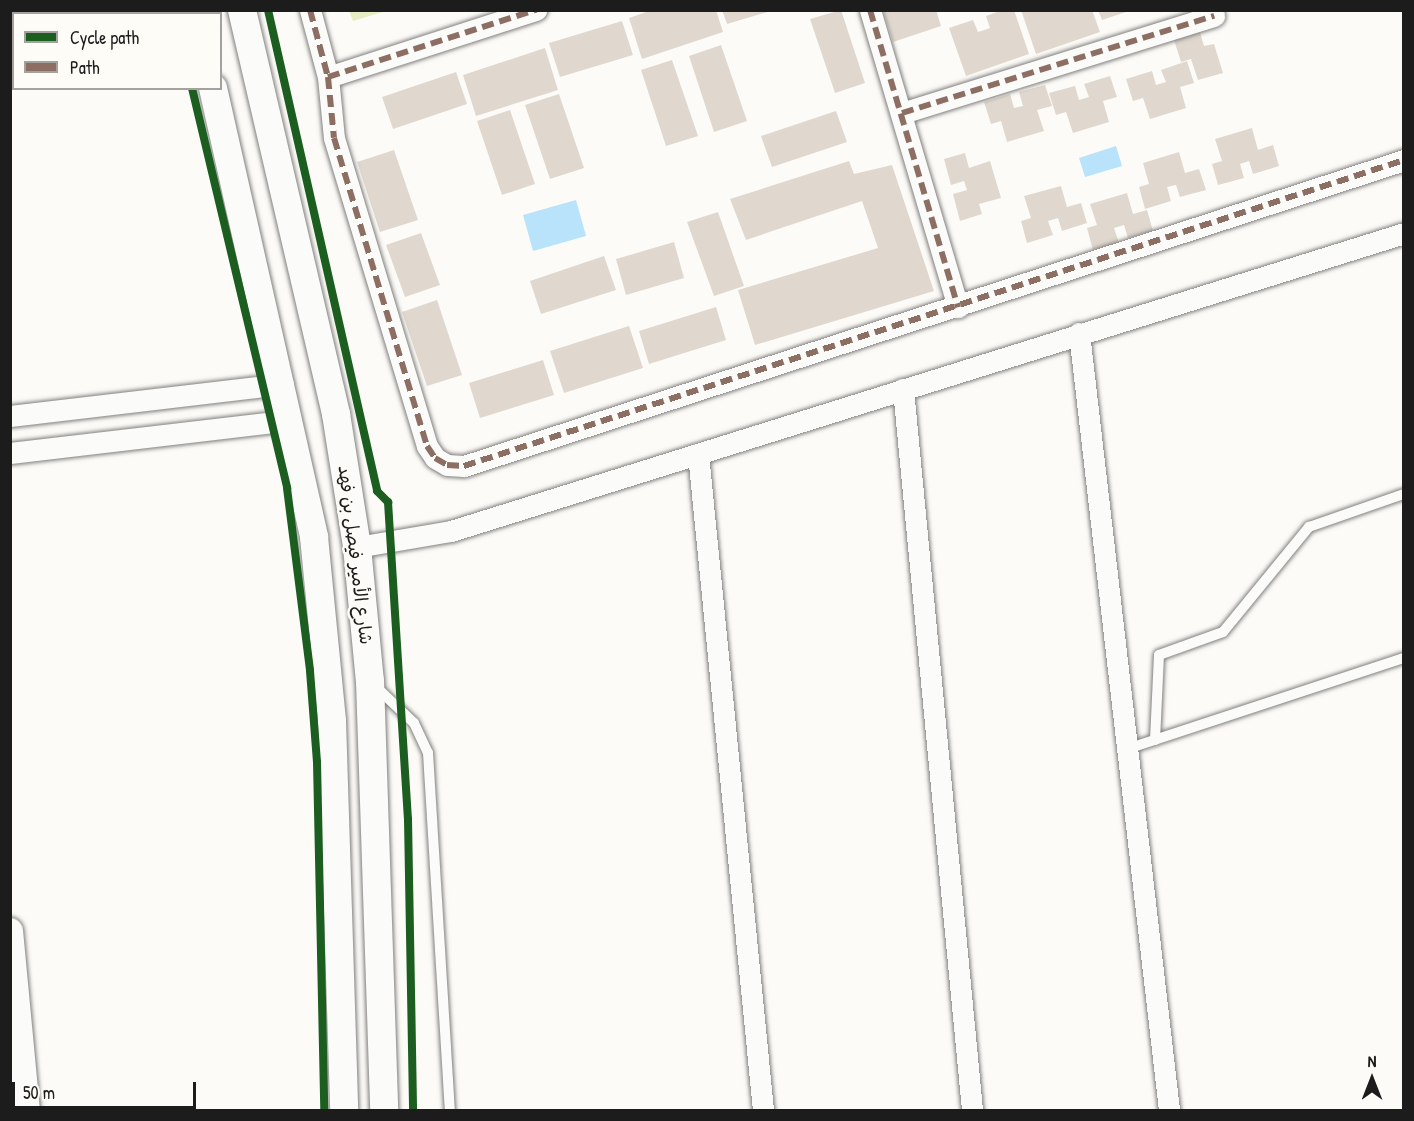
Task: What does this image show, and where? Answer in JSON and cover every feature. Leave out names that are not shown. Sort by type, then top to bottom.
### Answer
[{"type":"main road","name":"شارع الأمير فيصل بن فهد","points":[[242,10],[336,414],[357,547],[370,681],[384,1110]]},
{"type":"main road","points":[[213,90],[282,384],[314,537],[332,711],[344,1110]]},
{"type":"street","points":[[309,10],[328,77],[334,138],[427,446],[435,458],[447,465],[464,466],[1404,160]]},
{"type":"street","points":[[328,77],[536,10]]},
{"type":"street","points":[[870,10],[958,307]]},
{"type":"street","points":[[902,113],[1214,16]]},
{"type":"street","points":[[357,547],[451,531],[1404,233]]},
{"type":"street","points":[[1079,333],[1168,1110]]},
{"type":"street","points":[[10,416],[282,384]]},
{"type":"street","points":[[903,389],[972,1110]]},
{"type":"street","points":[[10,453],[290,420]]},
{"type":"street","points":[[699,454],[763,1110]]},
{"type":"street","points":[[10,931],[14,1000],[27,1110]]},
{"type":"lane","points":[[1155,740],[1160,655],[1223,632],[1308,527],[1404,494]]},
{"type":"lane","points":[[1127,748],[1404,657]]},
{"type":"lane","points":[[370,681],[414,723],[428,753],[450,1110]]},
{"type":"green space","points":[[349,10],[386,11],[353,21]]},
{"type":"water","points":[[1116,146],[1122,166],[1085,177],[1079,158]]},
{"type":"water","points":[[576,200],[586,236],[533,251],[523,215]]},
{"type":"building","points":[[652,10],[716,10],[723,32],[642,59],[629,18]]},
{"type":"building","points":[[722,10],[771,10],[771,11],[727,24]]},
{"type":"building","points":[[841,10],[865,83],[835,93],[810,19]]},
{"type":"building","points":[[883,10],[936,10],[941,26],[893,42]]},
{"type":"building","points":[[1003,10],[1014,10],[1029,54],[966,76],[949,28],[973,20],[978,32],[990,28],[986,16]]},
{"type":"building","points":[[1021,10],[1092,10],[1100,32],[1036,54]]},
{"type":"building","points":[[1098,10],[1129,10],[1129,11],[1102,20]]},
{"type":"building","points":[[622,21],[633,55],[560,77],[549,43]]},
{"type":"building","points":[[1200,32],[1204,46],[1214,44],[1223,73],[1198,80],[1191,59],[1181,62],[1174,40]]},
{"type":"building","points":[[721,45],[747,121],[714,132],[689,56]]},
{"type":"building","points":[[545,48],[558,90],[476,116],[463,75]]},
{"type":"building","points":[[672,60],[698,136],[666,146],[641,70]]},
{"type":"building","points":[[1187,61],[1194,83],[1180,87],[1186,108],[1150,119],[1143,98],[1133,101],[1126,79],[1152,71],[1156,85],[1166,82],[1161,70]]},
{"type":"building","points":[[456,72],[467,104],[393,129],[382,97]]},
{"type":"building","points":[[1110,76],[1117,97],[1103,101],[1109,122],[1073,133],[1066,112],[1056,115],[1049,93],[1075,86],[1079,100],[1089,97],[1084,84]]},
{"type":"building","points":[[1045,85],[1052,106],[1037,110],[1044,131],[1007,142],[1001,121],[991,124],[984,102],[1010,94],[1014,108],[1023,106],[1019,92]]},
{"type":"building","points":[[559,94],[584,168],[550,179],[525,105]]},
{"type":"building","points":[[510,110],[535,184],[502,195],[477,121]]},
{"type":"building","points":[[836,111],[847,142],[772,167],[761,136]]},
{"type":"building","points":[[1252,128],[1258,150],[1273,145],[1279,166],[1253,174],[1249,161],[1240,164],[1244,178],[1218,185],[1212,164],[1222,161],[1215,139]]},
{"type":"building","points":[[394,150],[418,220],[380,232],[357,162]]},
{"type":"building","points":[[1179,152],[1185,173],[1199,169],[1206,190],[1180,197],[1176,185],[1167,187],[1171,201],[1145,209],[1139,187],[1149,184],[1143,163]]},
{"type":"building","points":[[965,153],[969,168],[990,161],[1001,198],[979,204],[982,214],[960,221],[953,194],[967,190],[964,181],[951,185],[944,159]]},
{"type":"building","points":[[849,161],[854,174],[892,165],[934,291],[755,345],[738,290],[878,248],[862,201],[746,240],[730,199]]},
{"type":"building","points":[[1061,186],[1067,207],[1081,203],[1087,223],[1062,231],[1058,218],[1048,221],[1053,235],[1027,243],[1021,221],[1031,218],[1024,196]]},
{"type":"building","points":[[1127,193],[1133,214],[1147,210],[1153,231],[1128,238],[1124,225],[1114,228],[1119,243],[1093,250],[1087,228],[1097,225],[1090,204]]},
{"type":"building","points":[[718,212],[744,286],[714,296],[687,222]]},
{"type":"building","points":[[421,233],[440,285],[405,297],[386,245]]},
{"type":"building","points":[[674,242],[684,278],[626,295],[616,259]]},
{"type":"building","points":[[604,256],[616,290],[541,314],[530,281]]},
{"type":"building","points":[[437,300],[462,375],[427,386],[402,312]]},
{"type":"building","points":[[716,307],[726,340],[649,364],[639,331]]},
{"type":"building","points":[[629,326],[643,368],[564,393],[550,351]]},
{"type":"building","points":[[543,360],[554,395],[480,418],[469,383]]},
{"type":"marked path","points":[[310,10],[328,77],[334,138],[427,446],[435,458],[447,465],[464,466],[1404,160]]},
{"type":"marked path","points":[[328,77],[536,10]]},
{"type":"marked path","points":[[870,10],[958,307]]},
{"type":"marked path","points":[[902,113],[1214,16]]},
{"type":"cycle path","points":[[268,10],[377,491],[388,502],[408,819],[413,1110]]},
{"type":"cycle path","points":[[192,90],[287,488],[310,671],[317,762],[324,1110]]}]
